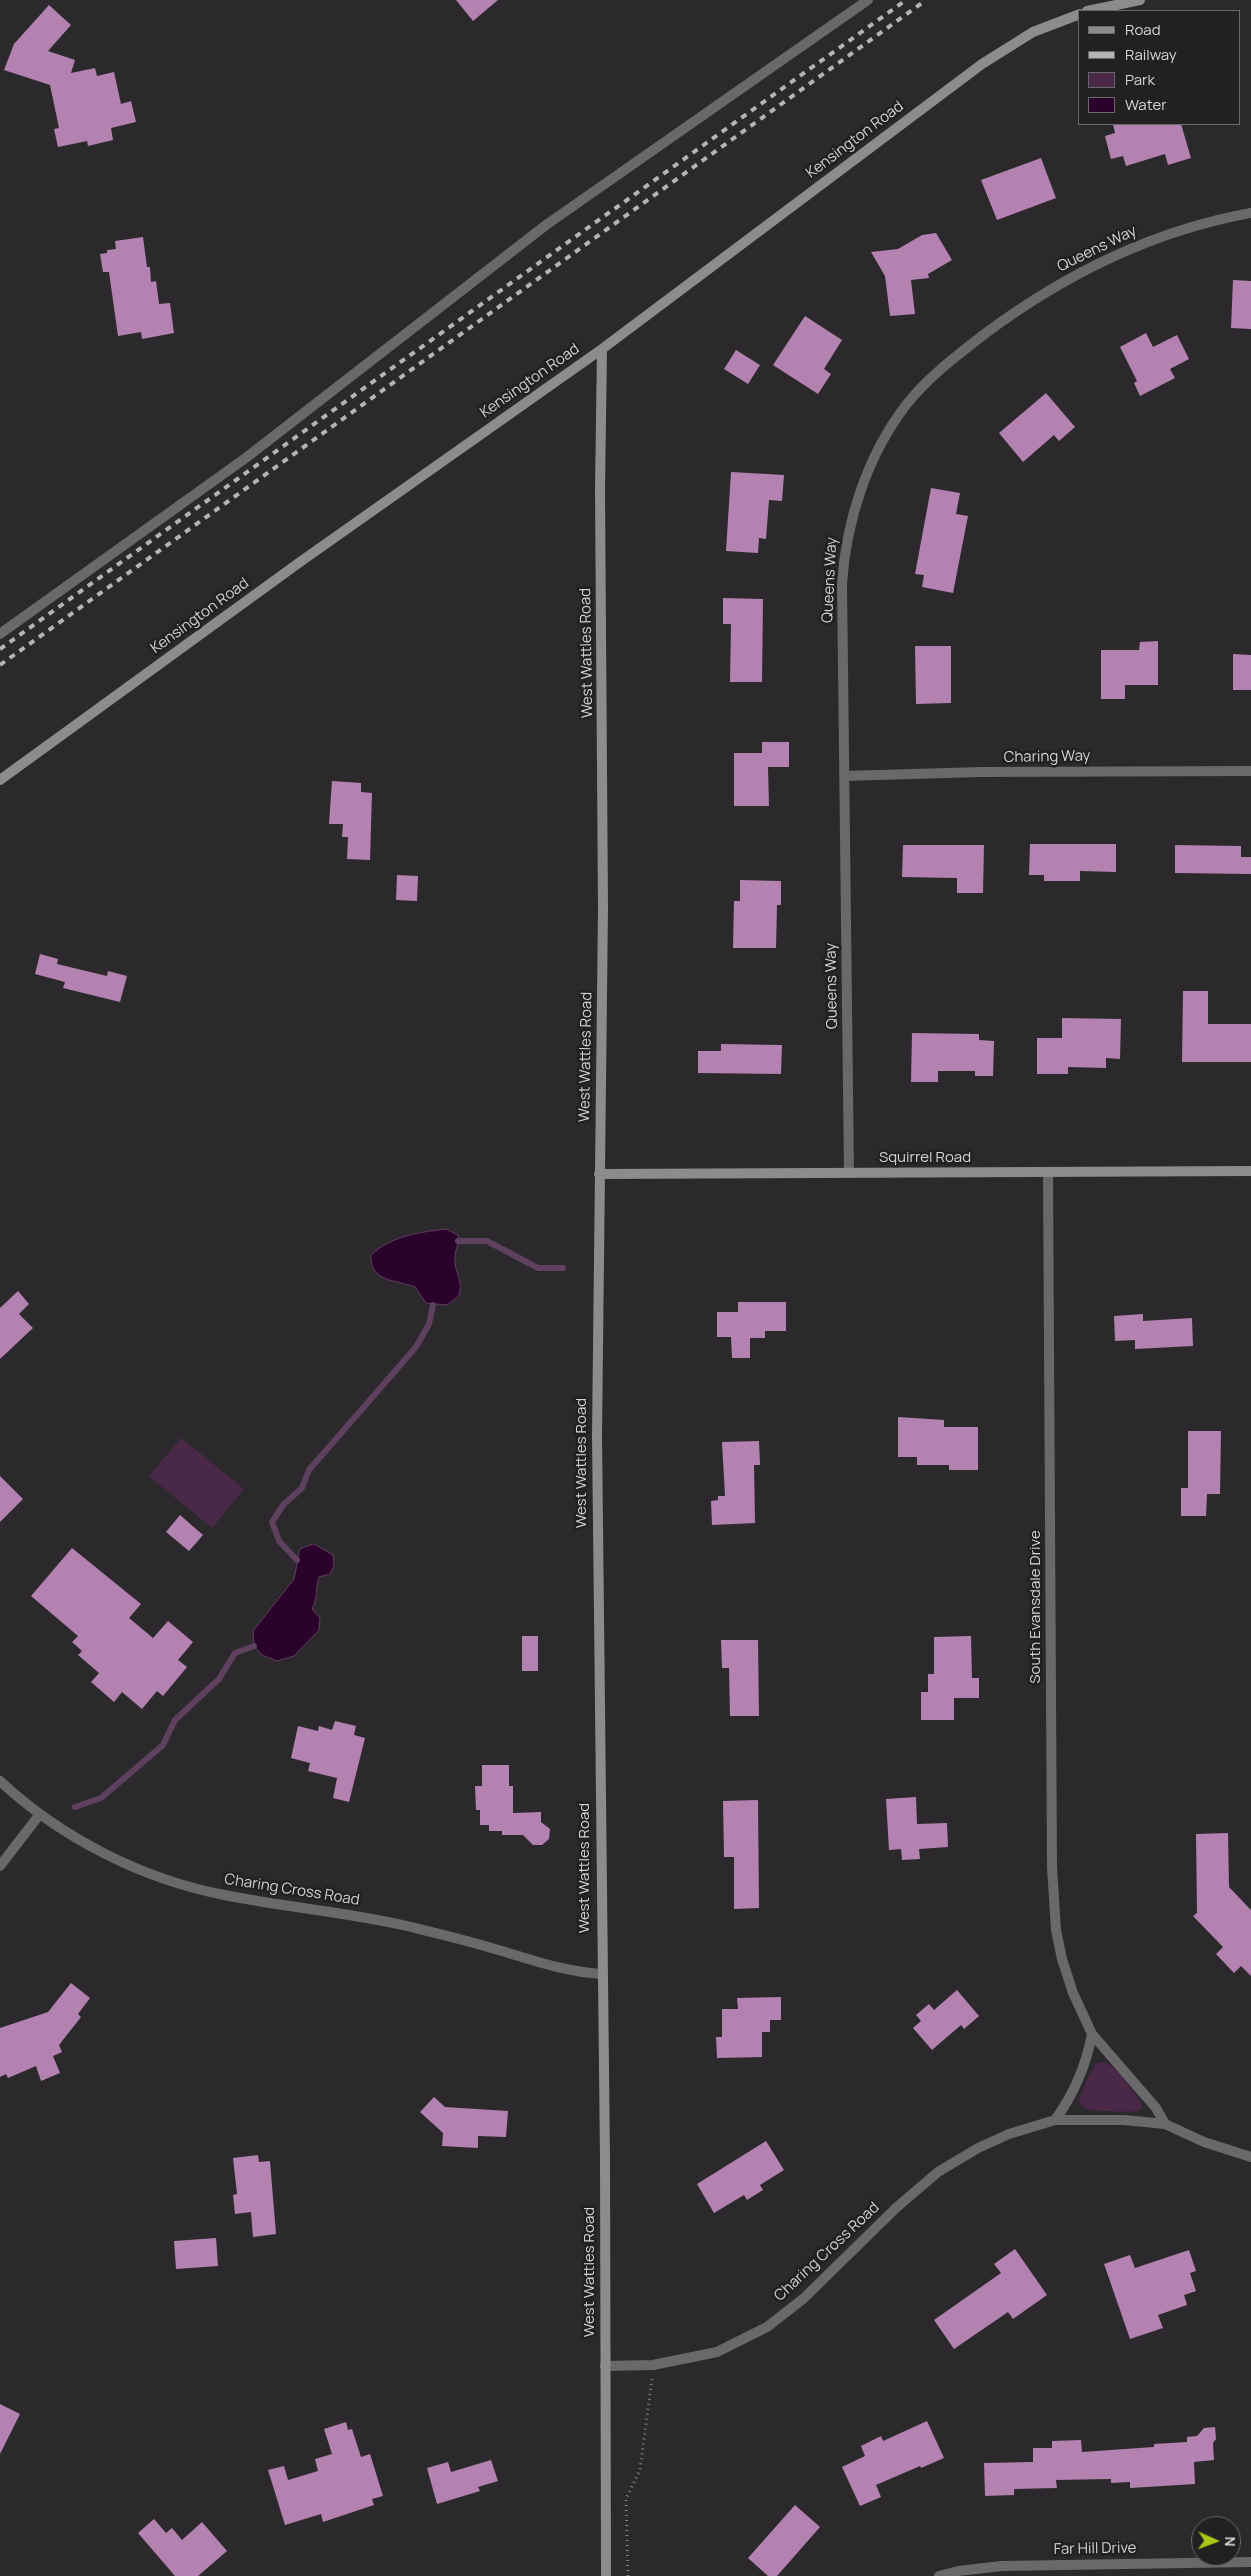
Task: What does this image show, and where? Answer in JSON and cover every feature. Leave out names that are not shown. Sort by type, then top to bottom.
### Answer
[{"type":"street","points":[[0,634],[247,457],[546,225],[868,0]]},
{"type":"street","points":[[1092,10],[1140,0]]},
{"type":"street","name":"Kensington Road","points":[[0,780],[308,557],[602,349],[999,52],[1042,28],[1078,15]]},
{"type":"street","name":"Queens Way","points":[[849,1173],[842,593],[847,536],[871,465],[906,406],[926,383],[960,353],[1025,306],[1070,278],[1111,256],[1164,235],[1251,213]]},
{"type":"street","name":"West Wattles Road","points":[[602,349],[600,490],[603,908],[597,1445],[606,2576]]},
{"type":"street","name":"Charing Way","points":[[844,776],[981,772],[1251,771]]},
{"type":"street","name":"Squirrel Road","points":[[599,1174],[1251,1171]]},
{"type":"street","name":"South Evansdale Drive","points":[[1048,1172],[1053,1899],[1062,1959],[1073,1993],[1092,2034]]},
{"type":"street","name":"Charing Cross Road","points":[[0,1781],[40,1814],[69,1833],[116,1858],[189,1886],[223,1895],[406,1926],[494,1949],[570,1972],[601,1974]]},
{"type":"street","points":[[0,1866],[40,1814]]},
{"type":"street","points":[[1055,2120],[1069,2100],[1079,2079],[1088,2055],[1092,2034]]},
{"type":"street","points":[[1092,2034],[1156,2108],[1165,2124]]},
{"type":"street","name":"Charing Cross Road","points":[[605,2366],[653,2365],[717,2352],[767,2327],[803,2299],[897,2207],[938,2172],[993,2140],[1055,2120],[1108,2120],[1165,2124],[1204,2142],[1251,2157]]},
{"type":"street","name":"Far Hill Drive","points":[[940,2576],[958,2571],[1002,2566],[1251,2562]]},
{"type":"path","points":[[628,2576],[626,2499],[640,2470],[652,2377]]},
{"type":"green space","points":[[181,1438],[244,1489],[212,1528],[149,1476]]},
{"type":"green space","points":[[1104,2062],[1114,2068],[1132,2089],[1142,2107],[1139,2111],[1095,2110],[1084,2108],[1079,2102],[1095,2064]]},
{"type":"water","points":[[446,1229],[458,1235],[455,1263],[460,1282],[458,1297],[447,1305],[426,1303],[415,1287],[385,1279],[375,1271],[371,1255],[388,1243],[406,1236]]},
{"type":"water","points":[[314,1544],[333,1555],[334,1566],[330,1574],[319,1577],[318,1581],[312,1609],[320,1618],[319,1630],[294,1656],[277,1661],[262,1655],[254,1646],[253,1631],[294,1579],[300,1549]]},
{"type":"building","points":[[456,0],[498,0],[473,21]]},
{"type":"building","points":[[49,5],[71,25],[48,51],[75,60],[71,73],[95,68],[97,76],[114,72],[121,104],[131,101],[136,122],[111,128],[113,140],[88,146],[87,141],[58,147],[54,129],[59,128],[50,85],[4,70],[14,44]]},
{"type":"building","points":[[1113,125],[1181,125],[1191,158],[1168,165],[1165,154],[1126,166],[1123,156],[1111,159],[1105,136],[1115,133]]},
{"type":"building","points":[[1041,158],[1056,198],[997,220],[981,180]]},
{"type":"building","points":[[936,233],[952,260],[928,274],[929,278],[911,280],[915,314],[890,316],[885,276],[871,252],[898,249],[922,235]]},
{"type":"building","points":[[143,237],[147,267],[150,267],[151,282],[156,281],[159,304],[170,303],[174,333],[142,339],[141,332],[118,336],[109,272],[103,272],[100,254],[107,253],[107,250],[116,249],[115,241]]},
{"type":"building","points":[[1233,280],[1251,281],[1251,329],[1231,328]]},
{"type":"building","points":[[805,316],[842,340],[824,369],[831,374],[818,394],[773,365]]},
{"type":"building","points":[[1146,333],[1153,347],[1177,335],[1189,359],[1170,369],[1175,378],[1140,396],[1134,383],[1137,381],[1120,347]]},
{"type":"building","points":[[736,350],[760,365],[748,384],[724,369]]},
{"type":"building","points":[[1046,393],[1075,427],[1059,441],[1054,435],[1023,462],[999,433]]},
{"type":"building","points":[[731,472],[784,475],[782,501],[769,500],[766,539],[759,538],[758,553],[726,551]]},
{"type":"building","points":[[931,488],[960,493],[956,514],[968,516],[953,593],[922,587],[924,575],[915,574]]},
{"type":"building","points":[[723,598],[763,599],[762,682],[730,682],[731,624],[723,624]]},
{"type":"building","points":[[1158,641],[1158,685],[1125,685],[1125,699],[1101,699],[1101,650],[1139,650],[1140,642]]},
{"type":"building","points":[[915,646],[951,646],[951,703],[916,704]]},
{"type":"building","points":[[1233,654],[1251,655],[1251,690],[1233,690]]},
{"type":"building","points":[[762,742],[789,742],[789,767],[768,767],[769,806],[734,806],[734,753],[762,753]]},
{"type":"building","points":[[332,781],[361,783],[361,792],[372,793],[370,860],[347,859],[348,837],[342,837],[343,824],[329,824]]},
{"type":"building","points":[[1030,844],[1116,844],[1116,872],[1080,871],[1080,881],[1044,881],[1044,875],[1029,875]]},
{"type":"building","points":[[903,845],[984,845],[983,893],[957,893],[957,878],[902,877]]},
{"type":"building","points":[[1175,845],[1241,846],[1241,857],[1251,857],[1251,874],[1175,873]]},
{"type":"building","points":[[397,875],[418,876],[417,901],[396,900]]},
{"type":"building","points":[[740,880],[781,881],[781,905],[777,905],[776,948],[733,948],[734,901],[740,901]]},
{"type":"building","points":[[40,954],[58,959],[57,964],[107,976],[108,971],[127,976],[120,1002],[63,988],[65,982],[35,974]]},
{"type":"building","points":[[1183,991],[1208,991],[1208,1024],[1251,1024],[1251,1062],[1182,1062]]},
{"type":"building","points":[[1062,1018],[1121,1019],[1120,1059],[1106,1058],[1106,1068],[1068,1067],[1068,1074],[1037,1074],[1037,1038],[1062,1038]]},
{"type":"building","points":[[912,1033],[979,1034],[979,1040],[994,1041],[993,1076],[975,1076],[975,1071],[938,1071],[938,1082],[911,1082]]},
{"type":"building","points":[[721,1044],[782,1045],[781,1074],[698,1073],[698,1051],[721,1051]]},
{"type":"building","points":[[18,1291],[29,1304],[19,1314],[33,1328],[0,1359],[0,1308]]},
{"type":"building","points":[[738,1302],[786,1302],[786,1331],[765,1331],[765,1338],[750,1338],[750,1358],[732,1358],[731,1337],[717,1337],[717,1312],[738,1312]]},
{"type":"building","points":[[1143,1314],[1143,1321],[1192,1318],[1193,1346],[1135,1349],[1135,1340],[1115,1341],[1114,1316]]},
{"type":"building","points":[[898,1417],[944,1420],[944,1427],[978,1427],[978,1470],[949,1470],[949,1465],[917,1465],[917,1457],[898,1457]]},
{"type":"building","points":[[1188,1431],[1221,1431],[1220,1494],[1207,1494],[1206,1516],[1181,1516],[1181,1488],[1188,1488]]},
{"type":"building","points":[[759,1441],[760,1465],[754,1465],[755,1523],[712,1525],[711,1501],[718,1500],[718,1496],[725,1496],[722,1442]]},
{"type":"building","points":[[0,1476],[23,1499],[0,1522]]},
{"type":"building","points":[[180,1515],[203,1535],[189,1551],[166,1532]]},
{"type":"building","points":[[72,1548],[141,1604],[129,1618],[153,1638],[168,1621],[193,1642],[178,1660],[187,1667],[163,1696],[157,1691],[142,1709],[122,1692],[114,1702],[91,1682],[99,1673],[78,1655],[82,1651],[72,1642],[78,1636],[31,1596]]},
{"type":"building","points":[[522,1636],[538,1636],[538,1671],[522,1671]]},
{"type":"building","points":[[971,1636],[972,1678],[979,1678],[979,1698],[954,1698],[954,1720],[921,1720],[921,1692],[928,1692],[928,1674],[934,1674],[934,1637]]},
{"type":"building","points":[[721,1640],[758,1640],[759,1716],[730,1716],[729,1668],[722,1668]]},
{"type":"building","points":[[335,1721],[356,1726],[354,1735],[365,1738],[349,1802],[333,1798],[337,1778],[308,1771],[310,1763],[291,1758],[298,1726],[318,1731],[319,1726],[332,1730]]},
{"type":"building","points":[[482,1765],[509,1765],[509,1786],[513,1786],[513,1813],[541,1812],[541,1822],[550,1829],[549,1839],[542,1845],[533,1845],[523,1835],[502,1835],[502,1831],[489,1831],[489,1825],[480,1825],[480,1810],[476,1810],[475,1786],[482,1786]]},
{"type":"building","points":[[916,1797],[917,1824],[947,1823],[948,1847],[919,1849],[920,1859],[902,1860],[901,1849],[889,1850],[886,1799]]},
{"type":"building","points":[[758,1800],[759,1908],[734,1909],[734,1857],[724,1857],[723,1801]]},
{"type":"building","points":[[1228,1833],[1229,1887],[1251,1910],[1251,1976],[1241,1966],[1234,1973],[1216,1954],[1223,1947],[1193,1916],[1197,1913],[1196,1834]]},
{"type":"building","points":[[71,1983],[90,1998],[78,2014],[81,2017],[59,2045],[62,2052],[53,2056],[60,2073],[41,2081],[36,2066],[8,2078],[6,2074],[0,2077],[0,2028],[48,2012]]},
{"type":"building","points":[[957,1990],[979,2016],[964,2029],[961,2025],[932,2050],[913,2028],[921,2021],[916,2015],[929,2004],[934,2010]]},
{"type":"building","points":[[781,1997],[781,2020],[770,2020],[770,2032],[762,2032],[762,2057],[717,2058],[716,2037],[722,2037],[722,2009],[738,2009],[737,1998]]},
{"type":"building","points":[[434,2097],[445,2107],[508,2111],[506,2137],[478,2136],[478,2148],[442,2146],[443,2133],[420,2112]]},
{"type":"building","points":[[766,2141],[784,2170],[760,2185],[763,2190],[747,2200],[744,2195],[714,2213],[697,2184]]},
{"type":"building","points":[[258,2155],[259,2162],[270,2161],[276,2234],[253,2237],[251,2212],[235,2214],[233,2195],[237,2194],[233,2158]]},
{"type":"building","points":[[216,2238],[218,2266],[176,2269],[174,2241]]},
{"type":"building","points":[[1015,2249],[1047,2295],[1013,2319],[1008,2312],[954,2349],[934,2320],[1001,2273],[994,2264]]},
{"type":"building","points":[[1189,2250],[1196,2271],[1190,2273],[1196,2291],[1184,2295],[1187,2305],[1158,2315],[1163,2328],[1130,2339],[1104,2264],[1130,2255],[1135,2268]]},
{"type":"building","points":[[0,2404],[20,2414],[0,2454]]},
{"type":"building","points":[[927,2421],[944,2458],[876,2485],[881,2497],[860,2506],[842,2467],[865,2456],[861,2446],[881,2436],[883,2441]]},
{"type":"building","points":[[346,2422],[348,2430],[352,2429],[361,2457],[370,2454],[383,2496],[372,2499],[374,2505],[323,2522],[321,2514],[285,2525],[268,2470],[284,2466],[288,2480],[318,2471],[315,2459],[332,2454],[324,2429]]},
{"type":"building","points":[[1215,2427],[1216,2439],[1213,2443],[1214,2460],[1194,2462],[1195,2484],[1130,2488],[1130,2482],[1111,2483],[1111,2479],[1056,2480],[1057,2488],[1014,2489],[1014,2495],[985,2496],[984,2463],[1033,2462],[1033,2448],[1052,2448],[1052,2441],[1081,2440],[1082,2452],[1154,2447],[1154,2444],[1187,2442],[1187,2437],[1197,2436],[1204,2428]]},
{"type":"building","points":[[491,2460],[498,2481],[478,2487],[480,2491],[437,2504],[427,2468],[448,2462],[451,2472]]},
{"type":"building","points":[[795,2505],[820,2527],[777,2576],[768,2576],[748,2558]]},
{"type":"building","points":[[154,2519],[166,2533],[172,2528],[182,2540],[202,2522],[227,2551],[198,2576],[175,2576],[138,2533]]},
{"type":"waterway","points":[[458,1241],[487,1241],[538,1268],[563,1268]]},
{"type":"waterway","points":[[297,1560],[279,1541],[272,1522],[284,1504],[302,1488],[309,1470],[416,1347],[429,1324],[433,1305]]},
{"type":"waterway","points":[[75,1807],[101,1798],[163,1745],[175,1720],[219,1679],[235,1653],[254,1646]]},
{"type":"railway","points":[[0,649],[906,0]]},
{"type":"railway","points":[[0,665],[926,0]]}]
